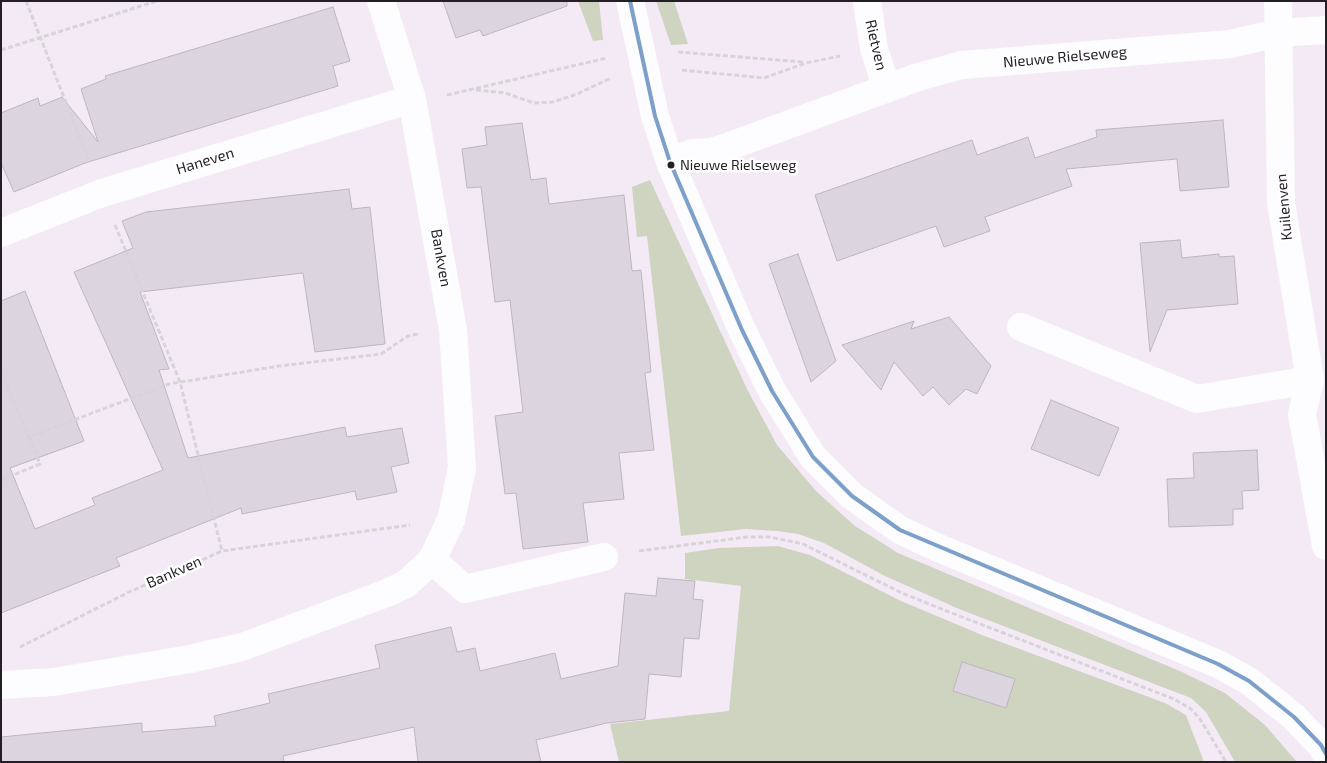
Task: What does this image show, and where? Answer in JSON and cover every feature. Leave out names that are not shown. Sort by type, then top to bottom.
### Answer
[{"type":"street","name":"Bankven","points":[[1,685],[53,682],[190,659],[242,647],[387,593],[406,584],[432,560],[451,520],[462,468],[453,330],[412,99],[381,1]]},
{"type":"street","points":[[630,1],[655,116],[670,162],[738,321],[772,391],[813,457],[852,496],[900,530],[934,546],[1218,664],[1249,682],[1294,717],[1321,745],[1326,754]]},
{"type":"street","name":"Rietven","points":[[867,1],[874,48],[887,89]]},
{"type":"street","name":"Kuilenven","points":[[1278,1],[1281,203],[1310,380],[1302,414],[1326,546]]},
{"type":"street","name":"Nieuwe Rielseweg","points":[[670,162],[692,153],[711,152],[730,146],[918,77],[962,65],[1230,44],[1278,33],[1326,30]]},
{"type":"street","name":"Haneven","points":[[1,233],[102,193],[412,99]]},
{"type":"street","points":[[1021,327],[1197,398],[1310,380]]},
{"type":"street","points":[[432,560],[465,589],[604,557]]},
{"type":"path","points":[[26,1],[180,382],[222,551]]},
{"type":"path","points":[[1,50],[157,1]]},
{"type":"path","points":[[644,64],[606,58],[505,81],[476,90],[505,93],[534,103],[553,102],[578,94],[644,64],[685,52],[806,63],[764,78],[679,70],[644,64]]},
{"type":"path","points":[[29,437],[169,384],[381,354],[408,336],[453,330]]},
{"type":"path","points":[[1,372],[40,464],[1,480]]},
{"type":"path","name":"Bankven","points":[[18,648],[129,592],[222,551],[451,520]]},
{"type":"path","points":[[604,557],[747,537],[770,537],[803,544],[902,593],[1174,699],[1191,709],[1200,719],[1226,762]]},
{"type":"green space","points":[[578,1],[599,1],[603,40],[593,41]]},
{"type":"green space","points":[[656,1],[674,1],[688,44],[671,45]]},
{"type":"green space","points":[[650,180],[748,391],[777,445],[816,491],[855,526],[898,553],[1182,672],[1225,693],[1265,725],[1297,762],[1235,762],[1206,712],[1191,698],[959,609],[885,576],[824,543],[798,534],[746,529],[681,536],[647,236],[637,237],[632,187]]},
{"type":"green space","points":[[778,546],[810,555],[901,601],[982,635],[1165,703],[1186,715],[1204,762],[619,762],[610,724],[729,711],[741,586],[685,579],[685,553],[719,548]]},
{"type":"building","points":[[443,1],[567,1],[567,6],[483,36],[480,30],[456,38]]},
{"type":"building","points":[[333,7],[350,61],[333,66],[338,86],[85,163],[14,192],[1,163],[1,113],[38,98],[40,106],[62,97],[98,142],[81,89],[106,79],[105,76]]},
{"type":"building","points":[[1223,120],[1229,187],[1180,191],[1177,159],[1066,169],[1072,186],[985,217],[990,231],[944,247],[936,226],[837,261],[815,195],[972,140],[977,155],[1028,137],[1035,158],[1097,137],[1096,130]]},
{"type":"building","points":[[522,123],[531,180],[546,178],[549,204],[624,195],[632,271],[641,270],[651,372],[645,373],[654,450],[619,453],[624,499],[583,503],[588,542],[523,549],[516,493],[505,494],[495,416],[523,412],[510,300],[495,302],[481,187],[467,188],[462,149],[487,145],[485,127]]},
{"type":"building","points":[[349,189],[352,209],[370,207],[385,344],[315,352],[303,273],[140,292],[169,369],[159,370],[188,458],[345,427],[347,437],[402,428],[409,463],[391,467],[397,492],[357,500],[355,491],[242,514],[241,508],[116,558],[120,566],[1,613],[1,301],[25,291],[84,441],[10,468],[35,529],[95,505],[92,498],[163,470],[74,272],[133,248],[122,221],[146,212]]},
{"type":"building","points":[[1180,240],[1182,258],[1219,254],[1219,257],[1234,256],[1238,304],[1167,310],[1150,352],[1140,243]]},
{"type":"building","points":[[798,254],[836,361],[811,382],[769,264]]},
{"type":"building","points":[[949,317],[991,366],[977,394],[966,389],[949,405],[933,387],[923,396],[894,362],[881,390],[842,345],[914,321],[911,329]]},
{"type":"building","points":[[1051,400],[1119,428],[1099,476],[1031,449]]},
{"type":"building","points":[[1257,450],[1259,490],[1242,491],[1243,509],[1233,509],[1233,525],[1169,527],[1167,479],[1194,478],[1193,453]]},
{"type":"building","points":[[658,578],[695,581],[693,599],[703,600],[699,639],[684,638],[681,677],[649,674],[645,719],[607,723],[536,740],[541,762],[418,762],[414,727],[283,756],[284,762],[1,762],[1,737],[142,723],[142,732],[216,726],[214,716],[270,703],[268,694],[380,668],[375,645],[451,627],[457,652],[475,648],[480,671],[555,653],[561,679],[618,666],[625,593],[656,596]]},
{"type":"building","points":[[962,662],[1015,679],[1006,708],[953,691]]},
{"type":"transit line","points":[[630,1],[655,116],[670,162],[742,330],[772,391],[813,457],[852,496],[900,530],[1218,664],[1249,681],[1294,717],[1321,745],[1326,754]]},
{"type":"place","name":"Nieuwe Rielseweg","points":[[671,165]]}]
